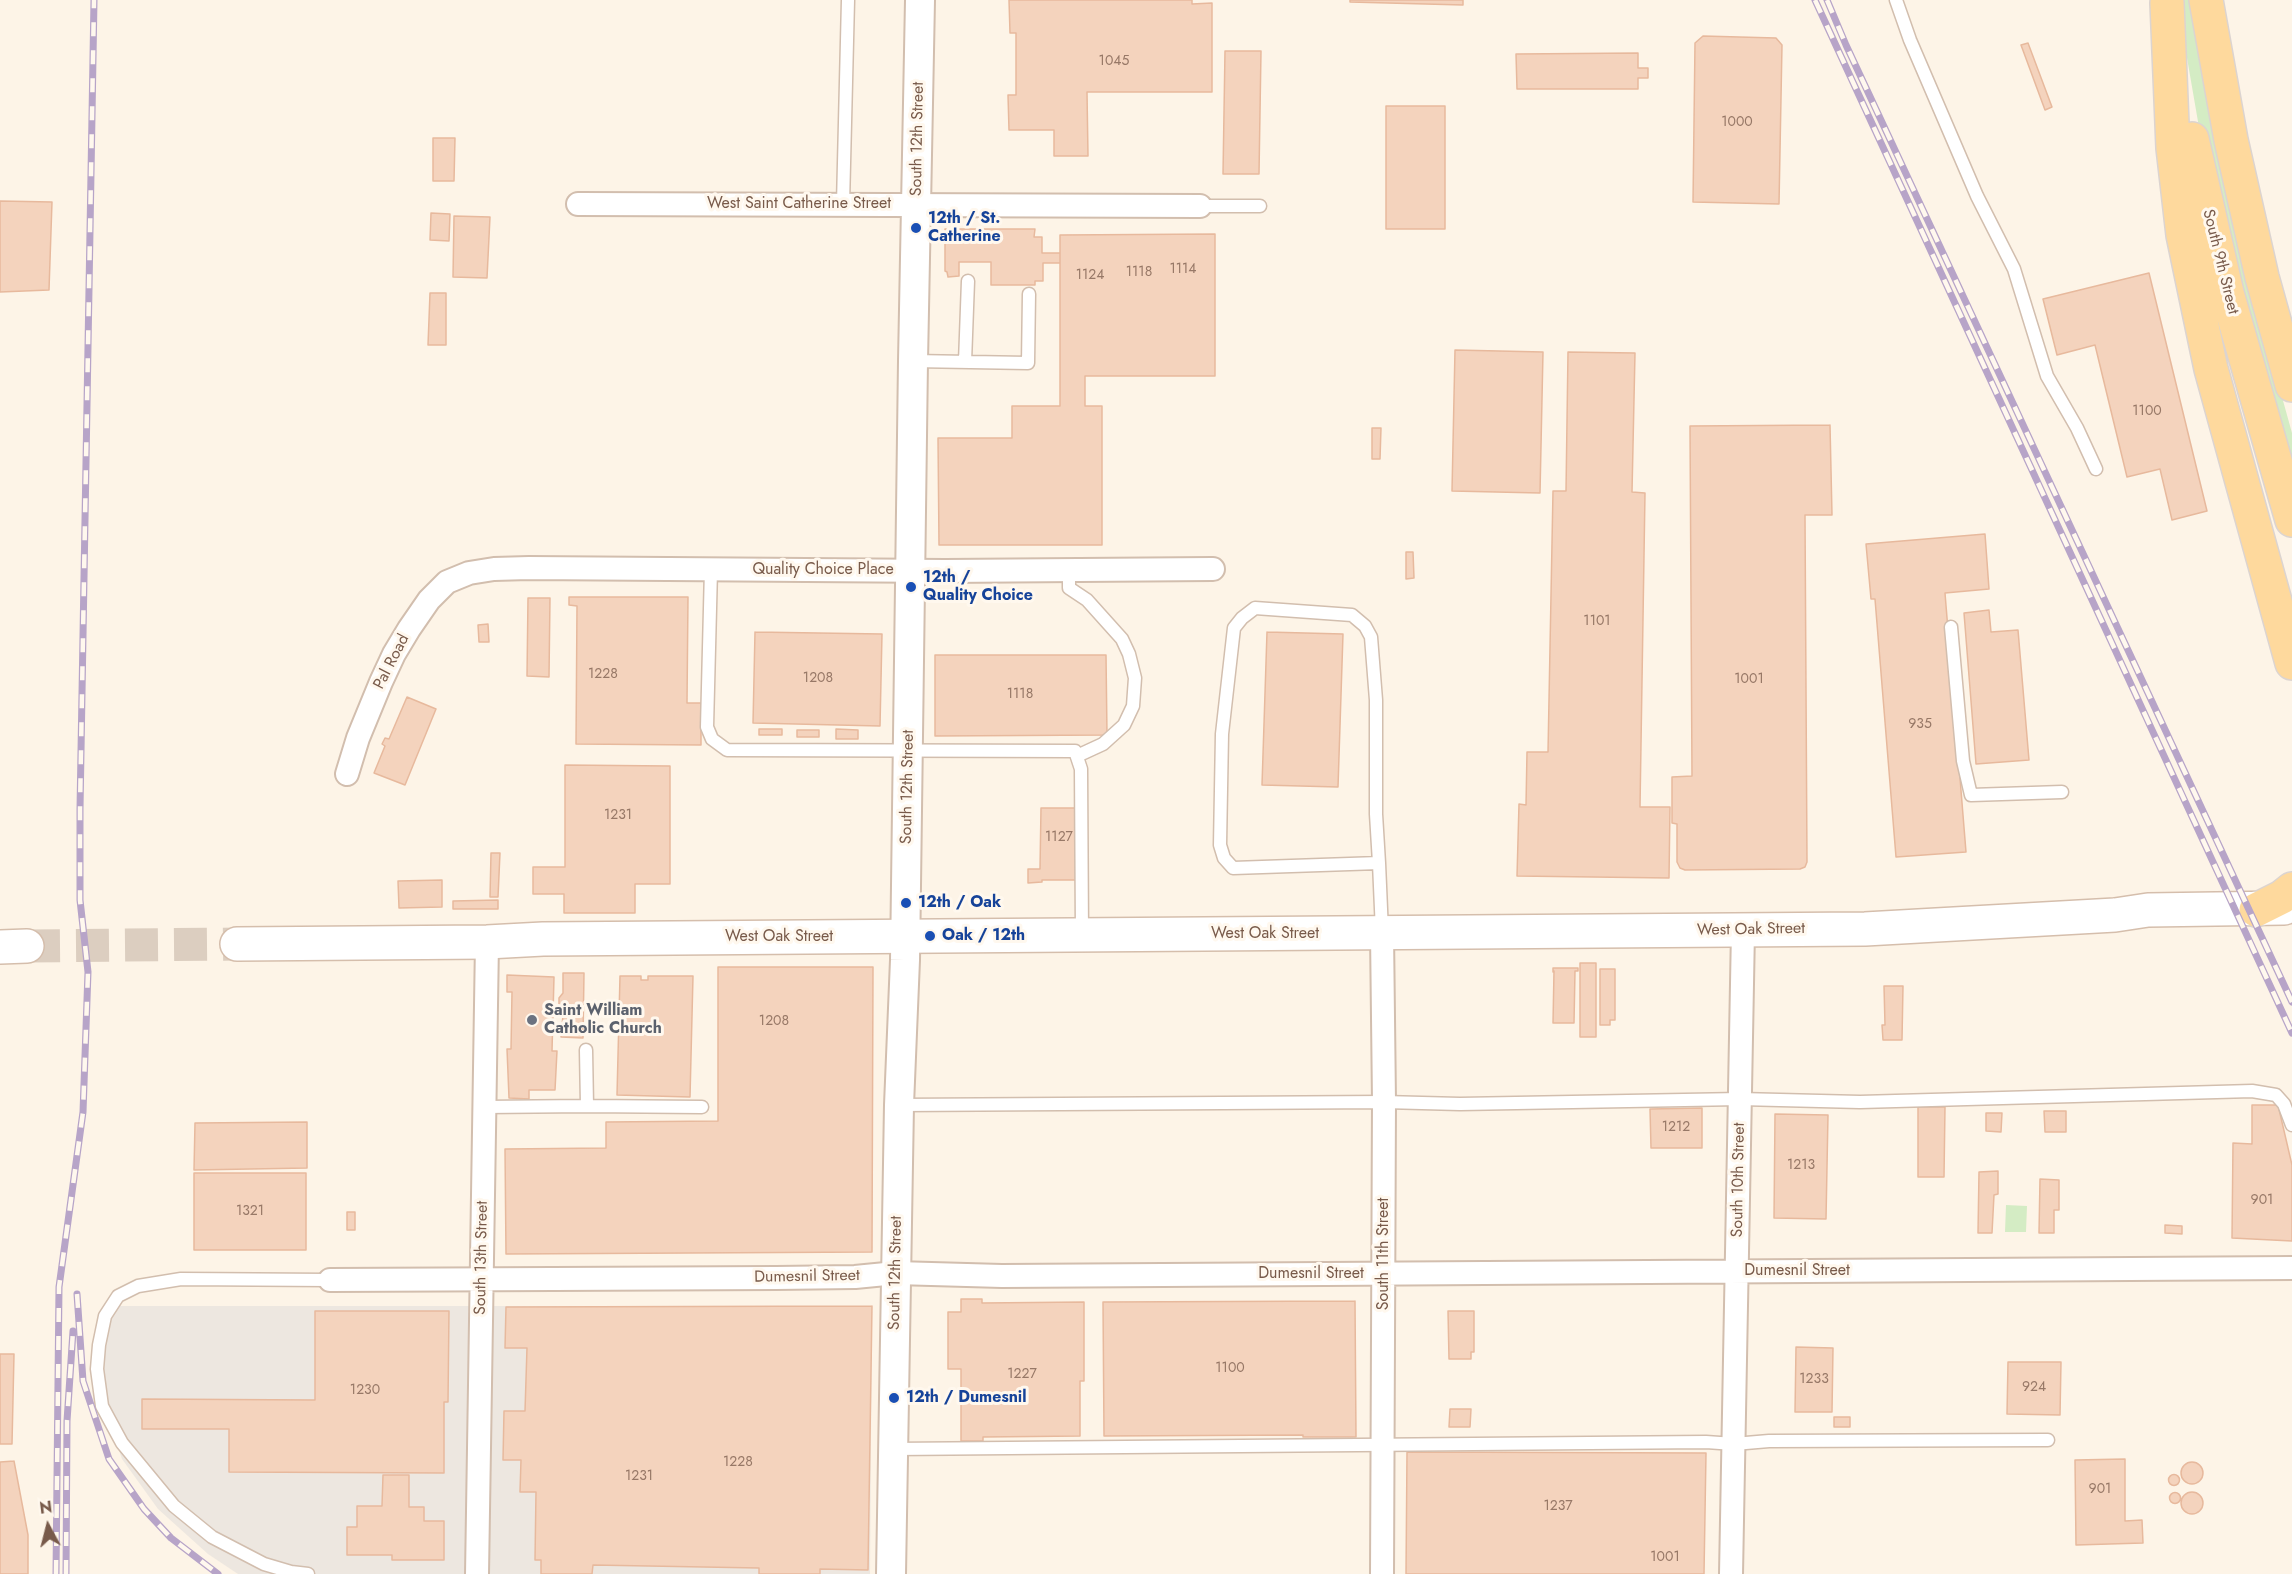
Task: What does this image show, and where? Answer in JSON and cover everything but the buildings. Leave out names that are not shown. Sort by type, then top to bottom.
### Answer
[{"type":"main road","points":[[2206,0],[2231,140],[2262,277],[2292,384]]},
{"type":"main road","points":[[2167,2],[2173,148],[2183,235],[2211,369],[2292,663]]},
{"type":"main road","name":"South 9th Street","points":[[2167,2],[2206,205],[2227,292],[2292,520]]},
{"type":"main road","points":[[2231,140],[2292,318]]},
{"type":"main road","points":[[2256,910],[2282,897],[2292,889]]},
{"type":"main road","name":"West Oak Street","points":[[237,944],[487,942],[543,939],[1865,929],[2016,922],[2115,915],[2148,910],[2292,908]]},
{"type":"street","name":"South 12th Street","points":[[891,1574],[899,1105],[906,936],[913,361],[921,0]]},
{"type":"street","name":"West Saint Catherine Street","points":[[578,204],[1200,206]]},
{"type":"street","name":"Quality Choice Place","points":[[469,573],[494,569],[1213,569]]},
{"type":"street","name":"Pal Road","points":[[347,774],[358,738],[394,654],[429,600],[447,582],[469,573]]},
{"type":"street","name":"South 10th Street","points":[[1731,1574],[1743,930]]},
{"type":"street","name":"South 11th Street","points":[[1382,933],[1384,1102],[1382,1574]]},
{"type":"street","name":"South 13th Street","points":[[477,1574],[487,942]]},
{"type":"street","name":"Dumesnil Street","points":[[330,1280],[799,1278],[896,1273],[989,1276],[2292,1268]]},
{"type":"lane","points":[[843,204],[848,0]]},
{"type":"lane","points":[[1896,0],[1910,40],[1977,196],[2014,269],[2047,376],[2077,428],[2096,469]]},
{"type":"lane","points":[[1200,206],[1260,206]]},
{"type":"lane","points":[[965,362],[968,281]]},
{"type":"lane","points":[[913,361],[1028,363],[1029,294]]},
{"type":"lane","points":[[711,569],[706,727],[712,739],[727,750],[1075,751],[1081,769],[1082,936]]},
{"type":"lane","points":[[1069,569],[1069,588],[1087,600],[1122,639],[1129,654],[1135,678],[1133,706],[1124,725],[1103,744],[1077,756]]},
{"type":"lane","points":[[1379,862],[1233,868],[1224,858],[1220,845],[1222,734],[1234,628],[1255,608],[1352,615],[1365,626],[1371,637],[1376,700],[1376,814],[1379,862],[1382,933]]},
{"type":"lane","points":[[1951,627],[1963,761],[1971,795],[2062,792]]},
{"type":"lane","points":[[586,1050],[587,1106]]},
{"type":"lane","points":[[899,1105],[1384,1102],[1460,1104],[1740,1099],[1894,1102],[2252,1091],[2276,1095],[2284,1104],[2292,1125]]},
{"type":"lane","points":[[484,1107],[702,1107]]},
{"type":"lane","points":[[308,1574],[291,1572],[264,1564],[212,1537],[174,1506],[122,1443],[113,1427],[102,1406],[97,1369],[105,1316],[118,1296],[138,1286],[181,1279],[330,1280]]},
{"type":"lane","points":[[893,1449],[2048,1440]]},
{"type":"shaded area","points":[[112,1306],[872,1306],[870,1574],[238,1574],[208,1554],[158,1509],[122,1459],[99,1395]]},
{"type":"green space","points":[[2177,0],[2191,0],[2240,246],[2292,433],[2292,484],[2201,139]]},
{"type":"green space","points":[[2006,1205],[2027,1206],[2026,1232],[2005,1232]]},
{"type":"tunnel","points":[[27,946],[237,944]]},
{"type":"railway","points":[[56,1574],[59,1287],[83,1112],[88,972],[80,900],[80,809],[94,0]]},
{"type":"railway","points":[[1815,0],[2292,1033]]},
{"type":"railway","points":[[1827,0],[2292,1002]]},
{"type":"railway","points":[[77,1294],[83,1381],[109,1459],[144,1509],[171,1538],[218,1574]]},
{"type":"railway","points":[[66,1574],[67,1421],[73,1331]]},
{"type":"place","name":"12th / St. Catherine","points":[[916,228]]},
{"type":"place","name":"12th / Quality Choice","points":[[911,587]]},
{"type":"place","name":"12th / Oak","points":[[906,903]]},
{"type":"place","name":"Oak / 12th","points":[[930,936]]},
{"type":"place","name":"Saint William Catholic Church","points":[[532,1020]]},
{"type":"place","name":"12th / Dumesnil","points":[[894,1398]]}]
